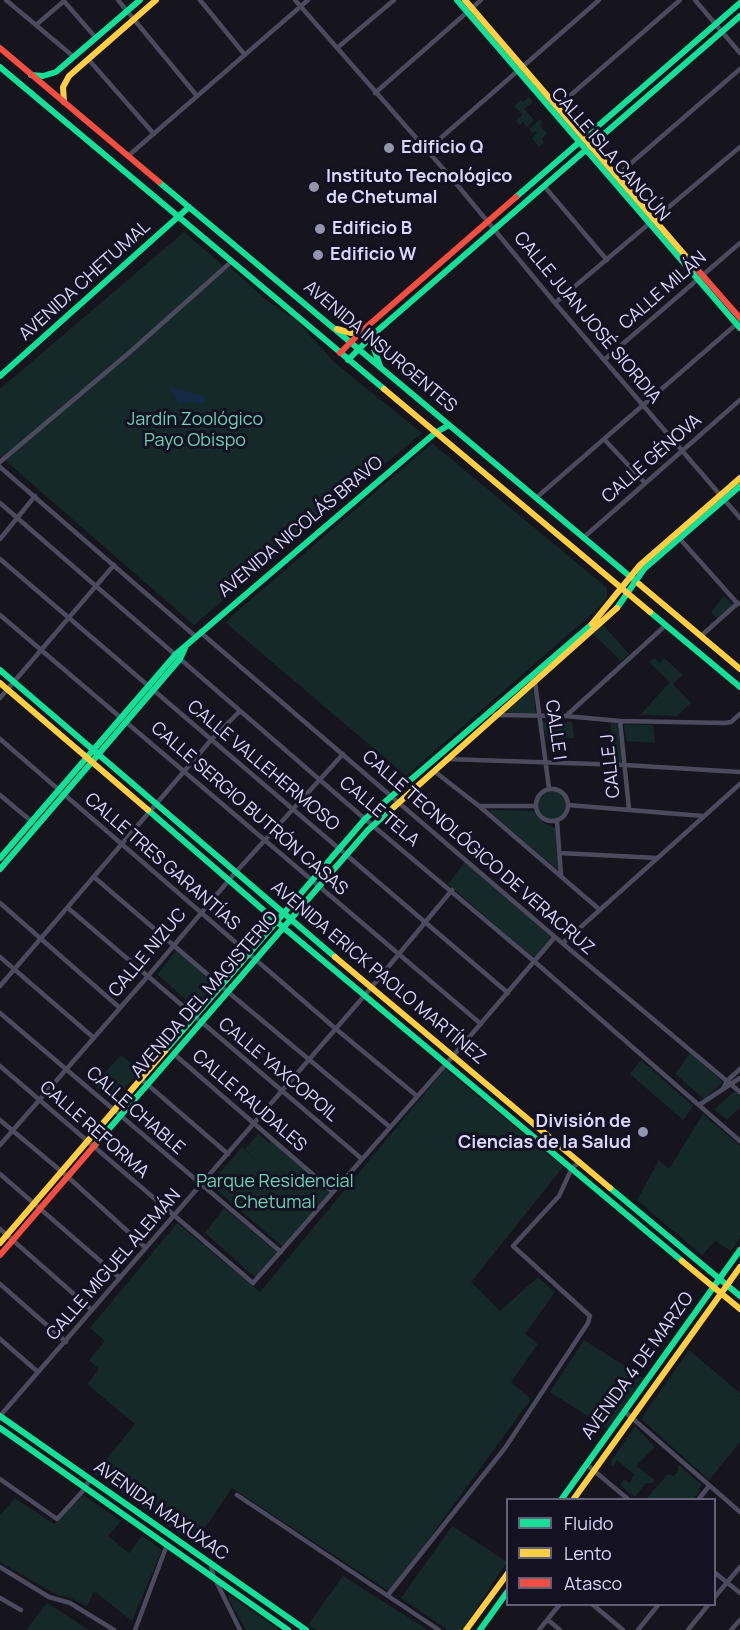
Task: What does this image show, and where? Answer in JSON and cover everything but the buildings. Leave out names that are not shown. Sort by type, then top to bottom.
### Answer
[{"type":"main road","points":[[31,75],[51,75],[140,0]]},
{"type":"main road","points":[[64,103],[65,81],[156,0]]},
{"type":"main road","name":"CALLE ISLA CANCÚN","points":[[457,0],[470,10],[739,323]]},
{"type":"main road","name":"CALLE ISLA CANCÚN","points":[[465,0],[470,10]]},
{"type":"main road","points":[[340,353],[363,330],[740,3]]},
{"type":"main road","points":[[348,360],[376,332],[740,16]]},
{"type":"main road","name":"AVENIDA INSURGENTES","points":[[0,48],[740,669]]},
{"type":"main road","name":"AVENIDA INSURGENTES","points":[[0,67],[740,687]]},
{"type":"main road","name":"CALLE ISLA CANCÚN","points":[[519,68],[557,107],[581,140]]},
{"type":"main road","points":[[84,138],[93,127]]},
{"type":"main road","points":[[136,182],[145,170]]},
{"type":"main road","name":"AVENIDA CHETUMAL","points":[[0,376],[189,207]]},
{"type":"main road","points":[[317,333],[326,322]]},
{"type":"main road","points":[[332,328],[351,333],[363,330]]},
{"type":"main road","points":[[376,332],[372,346],[382,368]]},
{"type":"main road","name":"AVENIDA NICOLÁS BRAVO","points":[[435,433],[442,420]]},
{"type":"main road","name":"AVENIDA NICOLÁS BRAVO","points":[[0,869],[4,854],[35,824],[198,634],[435,433],[449,425]]},
{"type":"main road","points":[[722,498],[740,478]]},
{"type":"main road","points":[[722,498],[740,486]]},
{"type":"main road","name":"AVENIDA DEL MAGISTERIO","points":[[0,1243],[10,1238],[40,1209],[373,825],[431,768],[594,622],[632,579],[722,498]]},
{"type":"main road","name":"AVENIDA ERICK PAOLO MARTÍNEZ","points":[[0,670],[284,915],[740,1296]]},
{"type":"main road","name":"AVENIDA ERICK PAOLO MARTÍNEZ","points":[[0,683],[284,928],[740,1309]]},
{"type":"main road","name":"AVENIDA DEL MAGISTERIO","points":[[0,1255],[34,1204],[365,819],[391,797],[446,759],[494,713]]},
{"type":"main road","name":"AVENIDA 4 DE MARZO","points":[[564,1498],[740,1250]]},
{"type":"main road","name":"AVENIDA 4 DE MARZO","points":[[574,1498],[740,1267]]},
{"type":"main road","name":"AVENIDA MAXUXAC","points":[[0,1416],[306,1630]]},
{"type":"main road","name":"AVENIDA MAXUXAC","points":[[0,1428],[288,1630]]},
{"type":"main road","points":[[466,1630],[506,1574]]},
{"type":"main road","points":[[480,1630],[506,1592]]},
{"type":"street","points":[[6,0],[74,57]]},
{"type":"street","points":[[36,25],[63,0],[96,38]]},
{"type":"street","points":[[118,0],[197,96]]},
{"type":"street","points":[[200,0],[245,55]]},
{"type":"street","name":"CALLE JUAN JOSÉ SIORDIA","points":[[295,0],[495,229],[555,303],[740,518]]},
{"type":"street","points":[[128,156],[308,0]]},
{"type":"street","points":[[337,48],[394,0]]},
{"type":"street","points":[[375,93],[481,0]]},
{"type":"street","points":[[427,150],[599,0]]},
{"type":"street","points":[[557,107],[680,0]]},
{"type":"street","points":[[694,0],[740,53]]},
{"type":"street","points":[[88,59],[154,134]]},
{"type":"street","points":[[615,178],[740,69]]},
{"type":"street","points":[[555,303],[740,147]]},
{"type":"street","points":[[544,186],[606,260]]},
{"type":"street","name":"CALLE MILÁN","points":[[604,360],[740,243]]},
{"type":"street","points":[[0,462],[231,262]]},
{"type":"street","points":[[536,498],[739,323]]},
{"type":"street","name":"CALLE GÉNOVA","points":[[583,538],[740,400]]},
{"type":"street","points":[[604,439],[645,483]]},
{"type":"street","name":"CALLE TECNOLÓGICO DE VERACRUZ","points":[[0,467],[114,565],[343,754],[562,944],[740,1092]]},
{"type":"street","points":[[0,538],[35,496]]},
{"type":"street","name":"CALLE TELA","points":[[0,503],[365,819],[452,890],[740,1141]]},
{"type":"street","points":[[682,534],[739,603],[701,636]]},
{"type":"street","name":"CALLE VALLEHERMOSO","points":[[0,560],[508,993]]},
{"type":"street","points":[[0,698],[114,565]]},
{"type":"street","name":"CALLE SERGIO BUTRÓN CASAS","points":[[0,615],[266,838],[319,887],[481,1024]]},
{"type":"street","points":[[565,716],[666,625]]},
{"type":"street","name":"CALLE I","points":[[533,679],[549,788]]},
{"type":"street","points":[[0,986],[211,740],[240,711]]},
{"type":"street","points":[[494,713],[620,721],[725,723],[731,722],[740,714]]},
{"type":"street","name":"CALLE J","points":[[620,721],[629,809]]},
{"type":"street","name":"CALLE TRES GARANTÍAS","points":[[0,739],[249,955],[417,1096]]},
{"type":"street","name":"CALLE NIZUC","points":[[0,1145],[235,873],[343,754]]},
{"type":"street","points":[[446,759],[626,765],[740,772]]},
{"type":"street","points":[[431,768],[600,910]]},
{"type":"street","points":[[562,944],[740,784]]},
{"type":"street","points":[[549,788],[555,788],[565,794],[568,805],[565,814],[557,821],[547,821],[539,815],[535,806],[540,793],[549,788]]},
{"type":"street","points":[[0,795],[35,824]]},
{"type":"street","points":[[568,805],[704,816]]},
{"type":"street","points":[[479,806],[535,806]]},
{"type":"street","points":[[557,821],[561,876]]},
{"type":"street","points":[[561,854],[657,858]]},
{"type":"street","points":[[94,877],[390,1127]]},
{"type":"street","name":"CALLE MIGUEL ALEMÁN","points":[[0,1416],[336,1029],[452,890]]},
{"type":"street","points":[[0,903],[120,1008]]},
{"type":"street","name":"CALLE YAXCOPOIL","points":[[68,908],[362,1159]]},
{"type":"street","points":[[281,1252],[555,937]]},
{"type":"street","points":[[0,957],[94,1038]]},
{"type":"street","name":"CALLE CHABLE","points":[[0,1013],[281,1252]]},
{"type":"street","name":"CALLE RAUDALES","points":[[174,1054],[333,1192]]},
{"type":"street","name":"CALLE REFORMA","points":[[0,1066],[253,1283],[281,1252]]},
{"type":"street","points":[[722,1090],[727,1081],[740,1070]]},
{"type":"street","points":[[699,1106],[740,1078]]},
{"type":"street","points":[[141,1079],[228,1154]]},
{"type":"street","points":[[0,1120],[68,1177],[146,1248]]},
{"type":"street","points":[[388,1595],[505,1448],[588,1323],[590,1316],[513,1246],[559,1196],[572,1168],[580,1162]]},
{"type":"street","points":[[0,1174],[120,1278]]},
{"type":"street","points":[[0,1229],[92,1310]]},
{"type":"street","points":[[0,1284],[66,1342]]},
{"type":"street","points":[[0,1339],[38,1372]]},
{"type":"street","points":[[624,1411],[740,1512]]},
{"type":"street","points":[[586,1464],[627,1498]]},
{"type":"street","points":[[1,1481],[57,1519],[86,1488],[90,1479]]},
{"type":"street","points":[[700,1498],[709,1486]]},
{"type":"street","points":[[237,1495],[439,1630]]},
{"type":"street","points":[[135,1630],[167,1545]]},
{"type":"street","points":[[210,1563],[214,1578],[240,1630]]},
{"type":"street","points":[[716,1596],[740,1567]]},
{"type":"street","points":[[0,1568],[50,1596],[70,1603],[114,1630]]},
{"type":"street","points":[[716,1574],[740,1593]]},
{"type":"street","points":[[0,1598],[21,1610]]},
{"type":"street","points":[[539,1630],[559,1606]]},
{"type":"street","points":[[593,1606],[623,1630]]},
{"type":"street","points":[[638,1630],[656,1606]]},
{"type":"street","points":[[688,1630],[708,1606]]},
{"type":"street","points":[[548,1620],[560,1630]]},
{"type":"street","points":[[731,1630],[740,1620]]},
{"type":"green space","points":[[529,97],[533,102],[524,109],[534,120],[527,127],[523,122],[519,125],[516,121],[522,115],[514,106]]},
{"type":"green space","points":[[540,119],[543,123],[540,126],[547,133],[542,139],[544,143],[539,147],[532,138],[537,133],[535,131],[532,133],[529,129]]},
{"type":"green space","name":"Jardín Zoológico Payo Obispo","points":[[184,232],[227,269],[230,267],[266,300],[297,321],[335,363],[422,433],[194,625],[0,456],[0,389]]},
{"type":"green space","points":[[432,443],[607,588],[607,597],[602,605],[406,776],[225,622]]},
{"type":"green space","points":[[724,596],[734,606],[718,619],[711,612]]},
{"type":"green space","points":[[603,625],[629,654],[621,661],[593,634]]},
{"type":"green space","points":[[654,658],[660,663],[664,658],[683,675],[673,684],[691,703],[677,716],[640,715],[670,682],[649,662]]},
{"type":"green space","points":[[533,687],[536,715],[501,715]]},
{"type":"green space","points":[[541,722],[572,722],[574,738],[548,739]]},
{"type":"green space","points":[[611,723],[617,723],[623,762],[610,761]]},
{"type":"green space","points":[[624,724],[653,725],[655,743],[626,741]]},
{"type":"green space","points":[[552,790],[562,795],[567,805],[562,815],[552,820],[542,815],[537,805],[542,795]]},
{"type":"green space","points":[[491,810],[535,811],[545,824],[555,828],[559,871],[490,812]]},
{"type":"green space","points":[[465,862],[552,938],[535,959],[448,884]]},
{"type":"green space","points":[[177,950],[217,984],[195,1008],[157,974]]},
{"type":"green space","points":[[690,1053],[723,1082],[704,1099],[675,1074]]},
{"type":"green space","points":[[121,1055],[140,1071],[113,1102],[94,1085]]},
{"type":"green space","points":[[641,1060],[693,1106],[683,1120],[630,1074]]},
{"type":"green space","points":[[445,1069],[563,1167],[471,1282],[500,1311],[538,1277],[555,1292],[525,1334],[538,1344],[511,1382],[531,1399],[390,1592],[232,1488],[194,1544],[94,1474],[135,1424],[87,1384],[99,1369],[89,1360],[105,1341],[90,1328],[177,1223],[260,1292]]},
{"type":"green space","points":[[735,1091],[740,1095],[740,1107],[727,1120],[714,1109]]},
{"type":"green space","points":[[703,1114],[740,1146],[740,1238],[731,1251],[715,1241],[702,1255],[637,1200],[659,1160],[669,1169]]},
{"type":"green space","name":"Parque Residencial Chetumal","points":[[258,1134],[269,1143],[272,1140],[331,1192],[283,1247],[210,1184],[242,1147],[255,1160],[245,1149]]},
{"type":"green space","points":[[224,1208],[278,1253],[256,1278],[205,1233]]},
{"type":"green space","points":[[584,1340],[644,1378],[608,1429],[550,1392]]},
{"type":"green space","points":[[689,1350],[740,1393],[740,1442],[709,1480],[641,1419]]},
{"type":"green space","points":[[635,1426],[655,1447],[636,1466],[655,1480],[653,1483],[646,1483],[635,1497],[620,1485],[624,1480],[630,1483],[634,1474],[617,1460],[613,1466],[610,1463]]},
{"type":"green space","points":[[678,1464],[702,1485],[694,1498],[647,1498],[668,1474],[674,1476],[678,1471]]},
{"type":"green space","points":[[83,1495],[121,1521],[108,1536],[129,1553],[142,1536],[162,1550],[132,1621],[94,1591],[87,1606],[66,1596],[59,1596],[0,1562],[0,1515],[15,1498],[54,1524]]},
{"type":"green space","points":[[452,1526],[506,1561],[462,1630],[448,1630],[401,1598]]},
{"type":"green space","points":[[343,1576],[428,1630],[316,1630],[308,1625]]},
{"type":"green space","points":[[229,1595],[279,1630],[246,1630],[229,1600]]},
{"type":"green space","points":[[47,1603],[89,1630],[26,1630]]},
{"type":"water","points":[[172,387],[206,397],[206,402],[179,404],[170,389]]},
{"type":"traffic: fast","points":[[31,75],[43,76],[56,72],[140,0]]},
{"type":"traffic: fast","points":[[457,0],[740,328]]},
{"type":"traffic: fast","points":[[516,197],[740,3]]},
{"type":"traffic: fast","points":[[348,360],[376,332],[740,16]]},
{"type":"traffic: fast","points":[[0,67],[384,389]]},
{"type":"traffic: fast","points":[[159,182],[639,584]]},
{"type":"traffic: fast","points":[[0,376],[189,207]]},
{"type":"traffic: fast","points":[[376,332],[373,346],[380,366]]},
{"type":"traffic: fast","points":[[0,858],[176,654],[435,433],[449,425]]},
{"type":"traffic: fast","points":[[617,608],[644,569],[740,486]]},
{"type":"traffic: fast","points":[[650,612],[740,687]]},
{"type":"traffic: fast","points":[[165,1051],[365,819],[592,624]]},
{"type":"traffic: fast","points":[[0,869],[180,659],[185,648]]},
{"type":"traffic: fast","points":[[0,670],[335,957]]},
{"type":"traffic: fast","points":[[95,1145],[368,830],[394,807]]},
{"type":"traffic: fast","points":[[148,810],[284,928],[682,1261]]},
{"type":"traffic: fast","points":[[610,1188],[740,1296]]},
{"type":"traffic: fast","points":[[562,1498],[740,1250]]},
{"type":"traffic: fast","points":[[0,1416],[306,1630]]},
{"type":"traffic: fast","points":[[0,1428],[288,1630]]},
{"type":"traffic: fast","points":[[480,1630],[506,1594]]},
{"type":"traffic: slow","points":[[64,102],[63,87],[69,76],[156,0]]},
{"type":"traffic: slow","points":[[465,0],[689,260]]},
{"type":"traffic: slow","points":[[337,329],[351,333],[363,330]]},
{"type":"traffic: slow","points":[[384,389],[650,612]]},
{"type":"traffic: slow","points":[[592,624],[640,565],[740,478]]},
{"type":"traffic: slow","points":[[639,584],[740,669]]},
{"type":"traffic: slow","points":[[394,807],[617,608]]},
{"type":"traffic: slow","points":[[0,683],[148,810]]},
{"type":"traffic: slow","points":[[335,957],[610,1188]]},
{"type":"traffic: slow","points":[[0,1243],[165,1051]]},
{"type":"traffic: slow","points":[[682,1261],[740,1309]]},
{"type":"traffic: slow","points":[[574,1498],[740,1267]]},
{"type":"traffic: slow","points":[[466,1630],[506,1576]]},
{"type":"traffic: jam","points":[[0,48],[159,182]]},
{"type":"traffic: jam","points":[[340,353],[363,330],[516,197]]},
{"type":"traffic: jam","points":[[689,260],[740,318]]},
{"type":"traffic: jam","points":[[0,1255],[95,1145]]},
{"type":"place","name":"Edificio Q","points":[[389,148]]},
{"type":"place","name":"Instituto Tecnológico de Chetumal","points":[[314,187]]},
{"type":"place","name":"Edificio B","points":[[320,229]]},
{"type":"place","name":"Edificio W","points":[[318,255]]},
{"type":"place","name":"División de Ciencias de la Salud","points":[[643,1132]]}]
